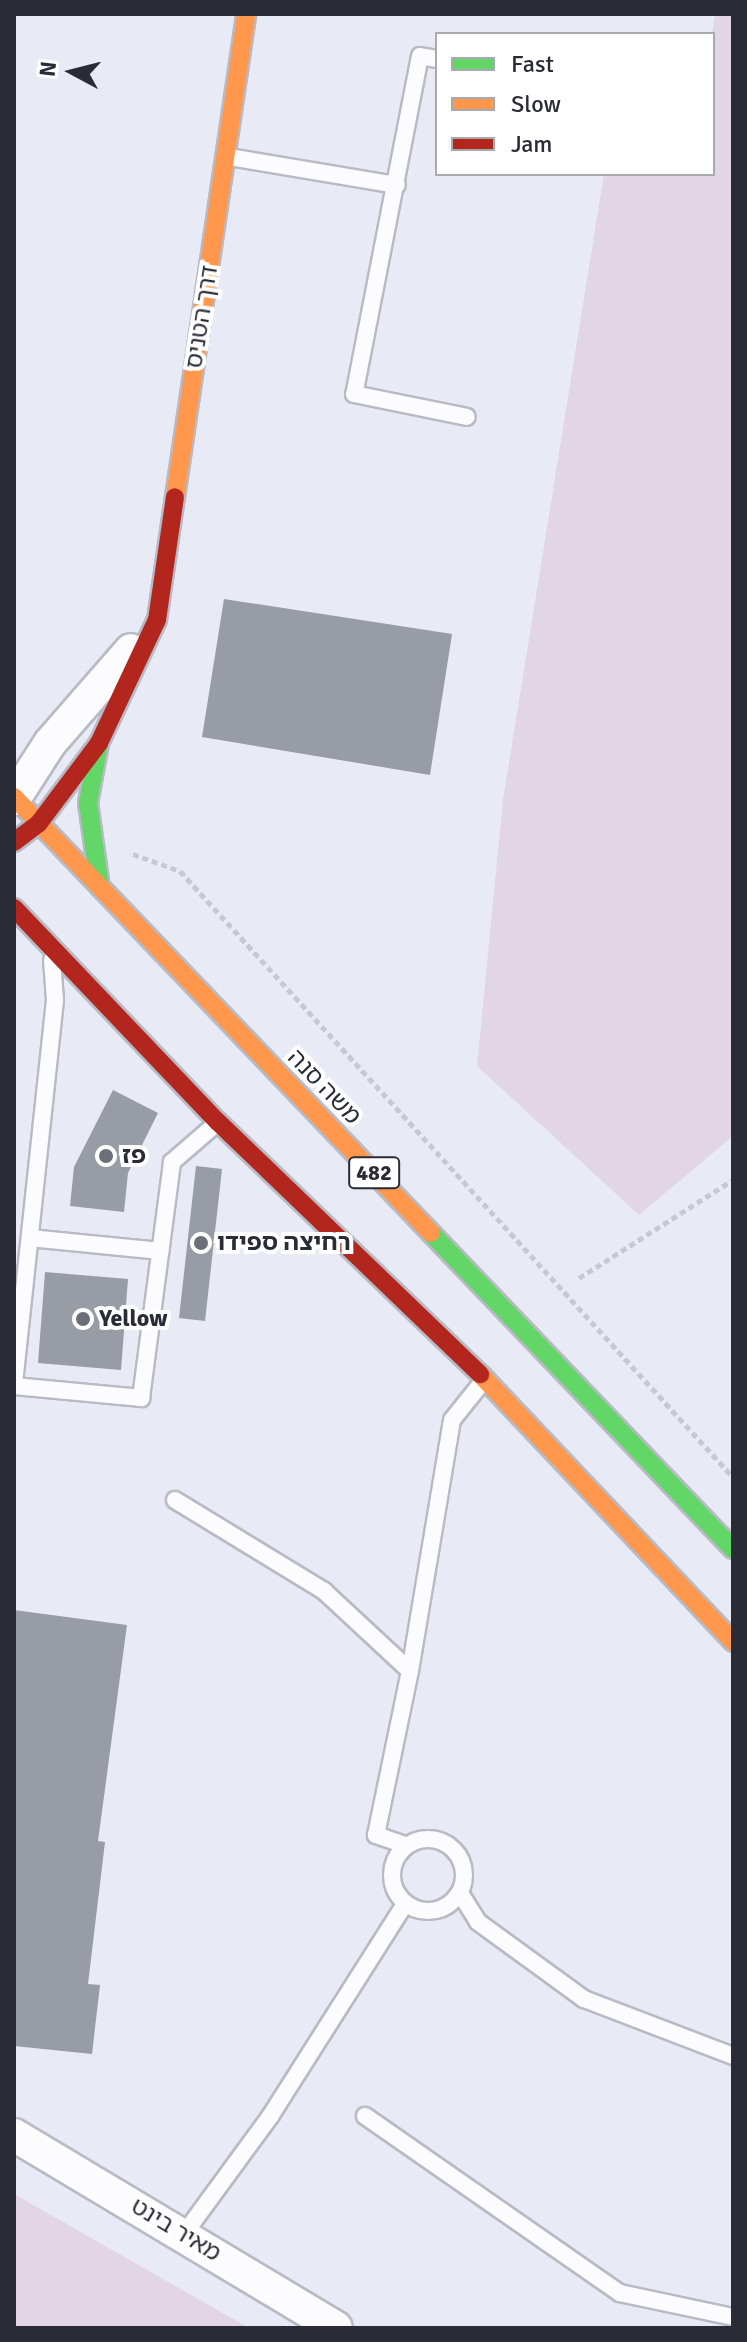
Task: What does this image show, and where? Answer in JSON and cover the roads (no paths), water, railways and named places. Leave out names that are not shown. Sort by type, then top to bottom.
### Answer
[{"type":"main road","name":"דרך הטניס","points":[[14,842],[39,823],[99,743],[157,620],[246,14]]},
{"type":"main road","points":[[99,743],[88,803],[100,887]]},
{"type":"main road","name":"משה סנה","points":[[14,798],[733,1549]]},
{"type":"main road","points":[[14,908],[218,1122],[485,1379],[733,1642]]},
{"type":"street","points":[[14,798],[50,743],[157,620]]},
{"type":"street","points":[[14,757],[25,760],[50,743]]},
{"type":"street","name":"מאיר בינט","points":[[14,2135],[184,2234],[336,2328]]},
{"type":"lane","points":[[435,59],[420,56],[354,394],[467,417]]},
{"type":"lane","points":[[227,157],[397,185]]},
{"type":"lane","points":[[52,947],[55,1000],[14,1386],[141,1398],[172,1162],[218,1122]]},
{"type":"lane","points":[[30,1238],[160,1251]]},
{"type":"lane","points":[[405,1845],[397,1855],[391,1875],[393,1888],[405,1904],[426,1911],[440,1910],[460,1893],[464,1868],[454,1849],[431,1838],[405,1845],[376,1835],[410,1671],[452,1420],[485,1379]]},
{"type":"lane","points":[[175,1500],[324,1591],[410,1671]]},
{"type":"lane","points":[[460,1893],[478,1922],[584,1999],[733,2056]]},
{"type":"lane","points":[[184,2234],[271,2115],[405,1904]]},
{"type":"lane","points":[[365,2116],[620,2293],[733,2317]]},
{"type":"place","name":"פז","points":[[106,1156]]},
{"type":"place","name":"רחיצה ספידו","points":[[201,1243]]},
{"type":"place","name":"Yellow","points":[[83,1319]]}]
